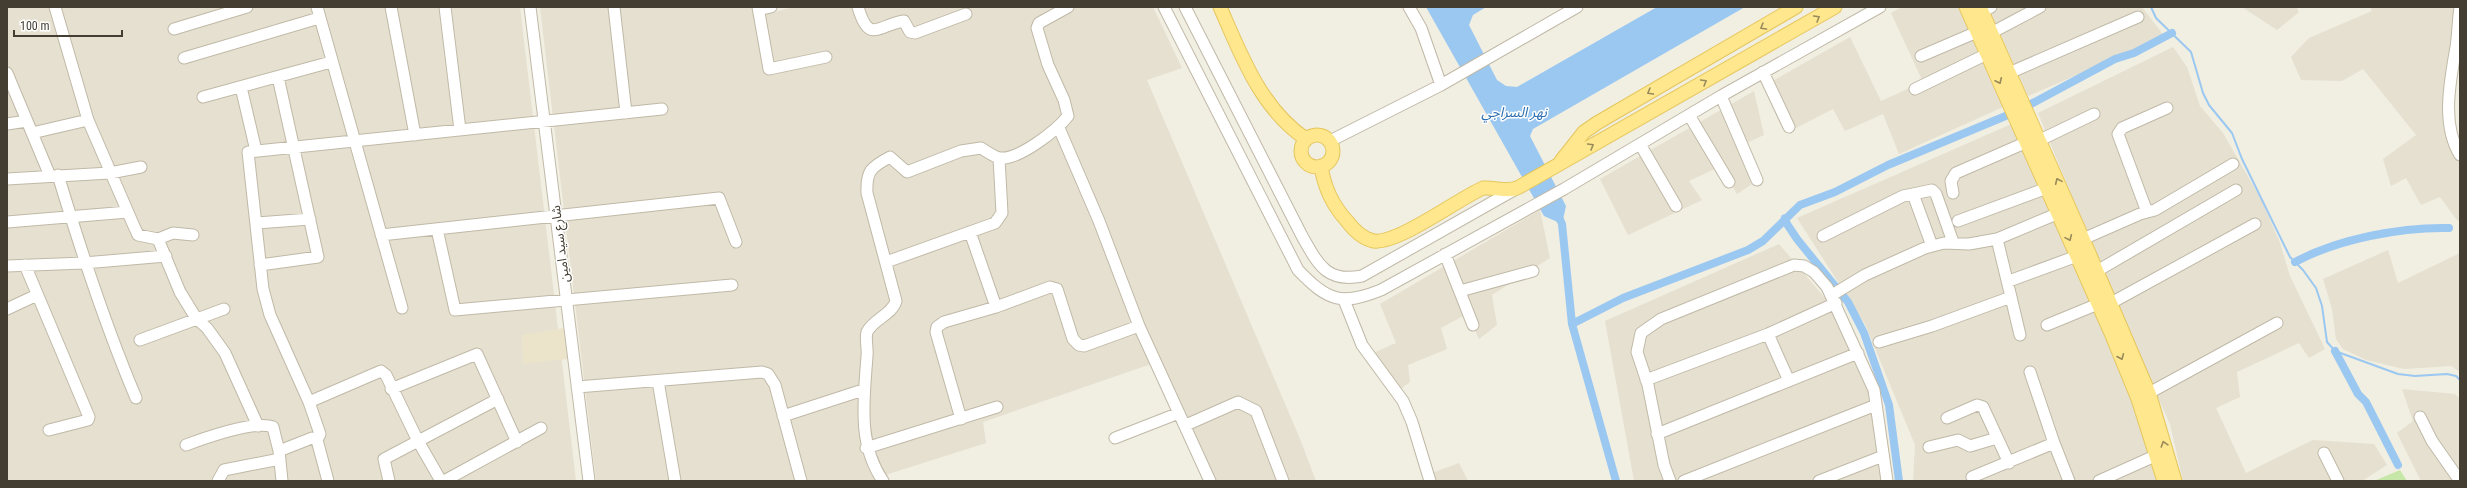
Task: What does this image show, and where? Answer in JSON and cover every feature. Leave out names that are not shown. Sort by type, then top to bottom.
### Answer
[{"type":"main road","points":[[1220,7],[1238,48],[1269,104],[1282,120],[1306,139]]},
{"type":"main road","points":[[1554,168],[1584,132],[1597,123],[1796,7]]},
{"type":"main road","points":[[1321,166],[1323,178],[1337,210],[1356,232],[1373,241],[1394,238],[1484,188],[1516,189],[1836,7]]},
{"type":"main road","points":[[1966,7],[1987,54],[2034,141],[2083,239],[2097,271],[2104,304],[2138,398],[2164,481]]},
{"type":"main road","points":[[1984,9],[1991,33],[2009,73],[2034,141],[2047,188],[2077,256],[2104,304],[2149,393],[2176,481]]},
{"type":"main road","points":[[1316,135],[1330,141],[1332,156],[1321,166],[1310,165],[1303,158],[1301,148],[1306,139],[1316,135]]},
{"type":"street","points":[[55,7],[88,120],[138,235],[158,239],[173,234],[193,235]]},
{"type":"street","points":[[174,29],[247,7]]},
{"type":"street","points":[[391,7],[414,135]]},
{"type":"street","points":[[445,7],[460,130]]},
{"type":"street","name":"شارع سيد امين","points":[[530,7],[589,481]]},
{"type":"street","points":[[614,7],[626,113]]},
{"type":"street","points":[[771,7],[762,9],[759,7],[769,69],[826,57]]},
{"type":"street","points":[[858,7],[863,24],[867,27],[880,30],[904,21],[910,32],[915,33],[966,14]]},
{"type":"street","points":[[884,481],[875,469],[866,448],[863,390],[867,356],[867,333],[869,328],[892,308],[896,301],[867,192],[866,178],[873,166],[890,157],[906,172],[961,152],[981,148],[999,158],[1014,156],[1058,128],[1068,116],[1064,100],[1048,65],[1037,28],[1039,23],[1068,7]]},
{"type":"street","points":[[1164,7],[1298,270],[1315,287],[1344,300],[1363,297],[1382,290],[1564,189],[1721,96],[1880,7]]},
{"type":"street","points":[[1185,7],[1302,236],[1316,261],[1326,272],[1337,277],[1349,279],[1362,276],[1516,189]]},
{"type":"street","points":[[1409,7],[1421,28],[1444,83]]},
{"type":"street","points":[[1330,141],[1444,83],[1492,54],[1577,7]]},
{"type":"street","points":[[1991,33],[2040,7]]},
{"type":"street","points":[[2460,7],[2456,46],[2448,87],[2450,133],[2460,154]]},
{"type":"street","points":[[184,58],[318,12],[353,141],[402,308]]},
{"type":"street","points":[[2009,73],[2138,17]]},
{"type":"street","points":[[1921,56],[1977,32]]},
{"type":"street","points":[[1915,89],[1987,54]]},
{"type":"street","points":[[203,97],[331,62]]},
{"type":"street","points":[[1763,72],[1789,127]]},
{"type":"street","points":[[7,73],[26,121],[54,176],[70,216],[84,263],[116,350],[136,398]]},
{"type":"street","points":[[260,265],[318,257],[278,77]]},
{"type":"street","points":[[241,87],[256,151]]},
{"type":"street","points":[[1721,96],[1757,180]]},
{"type":"street","points":[[2147,212],[2118,134],[2122,128],[2167,108]]},
{"type":"street","points":[[328,481],[317,440],[320,434],[309,402],[270,315],[260,265],[257,223],[248,152],[662,109]]},
{"type":"street","points":[[1953,193],[1951,181],[1956,173],[2034,141],[2094,114]]},
{"type":"street","points":[[1690,115],[1729,182]]},
{"type":"street","points":[[32,133],[88,120]]},
{"type":"street","points":[[7,124],[26,121]]},
{"type":"street","points":[[1058,128],[1099,221],[1140,326],[1210,481]]},
{"type":"street","points":[[1640,144],[1676,206]]},
{"type":"street","points":[[886,262],[996,223],[1000,219],[1002,213],[999,158]]},
{"type":"street","points":[[2083,239],[2147,212],[2156,210],[2232,164]]},
{"type":"street","points":[[7,179],[110,173],[141,167]]},
{"type":"street","points":[[1958,221],[2047,188]]},
{"type":"street","points":[[1823,236],[1903,196],[1932,190],[1936,194],[1953,242]]},
{"type":"street","points":[[2097,271],[2236,190]]},
{"type":"street","points":[[1913,194],[1932,246]]},
{"type":"street","points":[[381,235],[719,198],[736,242]]},
{"type":"street","points":[[7,222],[128,212]]},
{"type":"street","points":[[1646,380],[1768,334],[1835,295],[1932,246],[1953,242],[1969,244],[1997,239],[2059,214]]},
{"type":"street","points":[[257,223],[310,219]]},
{"type":"street","points":[[2047,325],[2104,304],[2255,224]]},
{"type":"street","points":[[437,229],[455,310],[566,302],[732,285]]},
{"type":"street","points":[[970,232],[996,307]]},
{"type":"street","points":[[158,239],[180,292],[196,318],[207,328],[225,352],[258,426]]},
{"type":"street","points":[[1997,239],[2009,281],[2020,335]]},
{"type":"street","points":[[1445,254],[1473,325]]},
{"type":"street","points":[[7,266],[84,263],[166,256]]},
{"type":"street","points":[[2009,281],[2077,256]]},
{"type":"street","points":[[25,265],[89,417],[88,420],[49,430]]},
{"type":"street","points":[[1670,481],[1646,380],[1637,352],[1641,333],[1653,323],[1794,265],[1804,266],[1814,272],[1835,295],[1874,390],[1887,481]]},
{"type":"street","points":[[1460,291],[1533,271]]},
{"type":"street","points":[[961,419],[936,332],[937,327],[944,322],[996,307],[1054,287],[1057,290],[1073,339],[1079,345],[1084,346],[1140,326]]},
{"type":"street","points":[[7,309],[37,295]]},
{"type":"street","points":[[1879,342],[1932,326],[2012,297]]},
{"type":"street","points":[[1344,300],[1362,345],[1403,401],[1412,422],[1430,481]]},
{"type":"street","points":[[140,340],[196,318],[224,309]]},
{"type":"street","points":[[2149,393],[2277,323]]},
{"type":"street","points":[[1768,334],[1789,381]]},
{"type":"street","points":[[1658,434],[1858,353]]},
{"type":"street","points":[[391,389],[477,354],[518,442]]},
{"type":"street","points":[[309,402],[382,371],[386,375],[391,389],[418,442],[443,481],[518,442],[541,428]]},
{"type":"street","points":[[578,387],[762,372],[773,379],[801,481]]},
{"type":"street","points":[[2030,372],[2054,443],[2069,481]]},
{"type":"street","points":[[658,381],[675,481]]},
{"type":"street","points":[[783,416],[863,390]]},
{"type":"street","points":[[389,481],[384,459],[498,399]]},
{"type":"street","points":[[1186,425],[1238,402],[1248,406],[1256,411],[1282,481]]},
{"type":"street","points":[[1684,481],[1876,405]]},
{"type":"street","points":[[1947,418],[1981,406],[1985,408],[2009,463]]},
{"type":"street","points":[[866,448],[997,408]]},
{"type":"street","points":[[1115,438],[1179,413]]},
{"type":"street","points":[[2420,417],[2432,441],[2460,481]]},
{"type":"street","points":[[186,445],[231,431],[267,424],[273,427],[280,455],[282,481]]},
{"type":"street","points":[[218,481],[224,470],[280,455],[312,438],[317,440]]},
{"type":"street","points":[[1929,447],[1958,440],[1970,446],[1997,438]]},
{"type":"street","points":[[1972,477],[2009,463],[2054,443]]},
{"type":"street","points":[[2324,453],[2338,481]]},
{"type":"street","points":[[2100,481],[2113,473],[2157,455]]},
{"type":"street","points":[[1819,481],[1883,456]]},
{"type":"shaded area","points":[[7,7],[520,7],[576,481],[7,481]]},
{"type":"shaded area","points":[[540,7],[752,7],[754,17],[794,7],[1153,7],[1182,68],[1147,80],[1300,439],[1316,481],[1212,481],[1157,362],[983,422],[986,443],[879,477],[881,481],[596,481]]},
{"type":"shaded area","points":[[1902,7],[1973,7],[2014,102],[1899,154],[1883,114],[1845,131],[1833,109],[1792,130],[1769,83],[1850,37],[1881,101],[1923,82],[1891,13]]},
{"type":"shaded area","points":[[1988,7],[2142,7],[2165,37],[2028,96]]},
{"type":"shaded area","points":[[2242,7],[2296,7],[2299,12],[2277,30]]},
{"type":"shaded area","points":[[2370,7],[2455,7],[2447,102],[2460,159],[2460,222],[2456,219],[2440,197],[2421,205],[2406,178],[2391,186],[2383,159],[2416,135],[2363,69],[2342,81],[2301,80],[2291,57],[2309,38],[2372,11]]},
{"type":"shaded area","points":[[2173,47],[2187,67],[2200,106],[2223,133],[2262,201],[2280,243],[2290,276],[2325,349],[2309,358],[2299,343],[2237,372],[2240,397],[2216,408],[2246,473],[2313,440],[2374,444],[2387,465],[2362,481],[2183,481],[2170,424],[2115,303],[2038,113]]},
{"type":"shaded area","points":[[1754,91],[1764,135],[1740,146],[1752,184],[1737,194],[1721,166],[1689,181],[1702,200],[1628,235],[1600,179]]},
{"type":"shaded area","points":[[2023,119],[2170,481],[1913,481],[1915,445],[1865,324],[1797,218]]},
{"type":"shaded area","points":[[1540,210],[1550,258],[1492,295],[1497,325],[1479,339],[1467,314],[1441,328],[1447,349],[1408,365],[1410,382],[1399,390],[1373,353],[1396,343],[1380,304]]},
{"type":"shaded area","points":[[1779,244],[1847,324],[1873,401],[1887,481],[1634,481],[1605,321]]},
{"type":"shaded area","points":[[2388,250],[2398,283],[2460,253],[2460,372],[2451,366],[2404,369],[2366,360],[2343,349],[2336,339],[2332,309],[2323,279]]},
{"type":"shaded area","points":[[564,328],[568,359],[523,364],[522,335]]},
{"type":"shaded area","points":[[2402,389],[2455,394],[2460,399],[2460,481],[2421,481],[2397,433],[2413,421]]},
{"type":"shaded area","points":[[1459,463],[1468,481],[1434,481],[1432,473]]},
{"type":"green space","points":[[2400,470],[2407,481],[2374,481]]},
{"type":"water","name":"نهر السراجي","points":[[1426,7],[1486,7],[1473,15],[1469,25],[1497,80],[1506,86],[1517,87],[1657,7],[1745,7],[1533,129],[1530,136],[1566,206],[1562,224],[1544,216]]},
{"type":"waterway","points":[[2151,7],[2156,18],[2191,52],[2203,93],[2209,105],[2232,133],[2242,159],[2290,257],[2303,270],[2316,288],[2322,306],[2327,342],[2335,351],[2398,374],[2415,376],[2447,374],[2456,376],[2460,380]]},
{"type":"waterway","points":[[2031,104],[2115,59],[2134,53],[2172,33]]},
{"type":"waterway","points":[[1572,324],[1623,298],[1748,250],[1763,241],[1800,205],[1835,192],[1888,165],[2008,115]]},
{"type":"waterway","points":[[1558,215],[1562,224],[1572,324],[1616,481]]},
{"type":"waterway","points":[[1785,218],[1787,224],[1797,239],[1848,302],[1864,333],[1889,405],[1899,481]]},
{"type":"waterway","points":[[2295,262],[2330,247],[2370,236],[2390,232],[2430,228],[2449,228]]},
{"type":"waterway","points":[[2335,351],[2358,394],[2366,402],[2398,465]]}]
